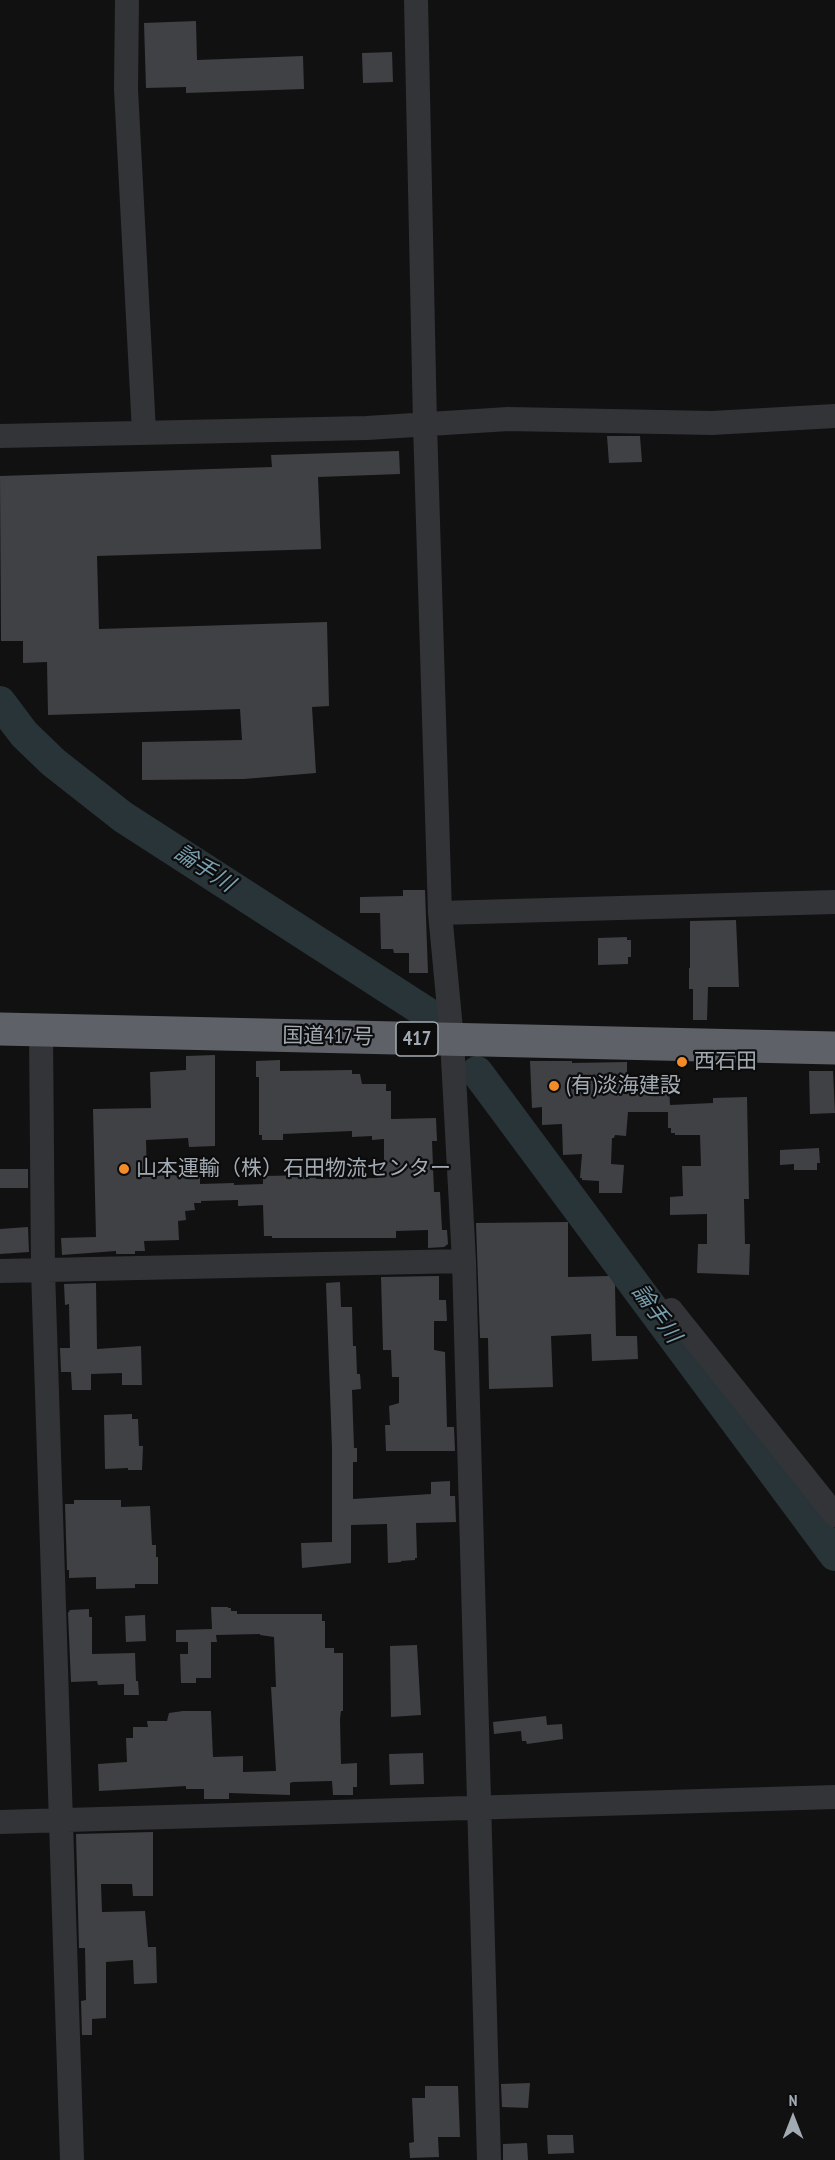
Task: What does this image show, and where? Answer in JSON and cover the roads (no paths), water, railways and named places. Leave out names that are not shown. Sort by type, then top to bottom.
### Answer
[{"type":"highway","name":"国道417号","points":[[0,1029],[835,1048]]},
{"type":"street","points":[[127,0],[126,89],[144,432]]},
{"type":"street","points":[[416,0],[425,424],[440,913],[452,1040],[464,1261],[489,2160]]},
{"type":"street","points":[[0,436],[367,428],[508,419],[712,423],[835,416]]},
{"type":"street","points":[[440,913],[835,902]]},
{"type":"street","points":[[41,1030],[43,1270],[72,2160]]},
{"type":"street","points":[[0,1271],[464,1261]]},
{"type":"street","points":[[670,1310],[835,1515]]},
{"type":"street","points":[[0,1822],[835,1797]]},
{"type":"waterway","name":"論手川","points":[[0,702],[24,734],[53,762],[123,817],[427,1013]]},
{"type":"waterway","name":"論手川","points":[[477,1072],[835,1555]]},
{"type":"place","name":"西石田","points":[[682,1062]]},
{"type":"place","name":"(有)淡海建設","points":[[554,1086]]},
{"type":"place","name":"山本運輸（株）石田物流センター","points":[[124,1169]]}]
